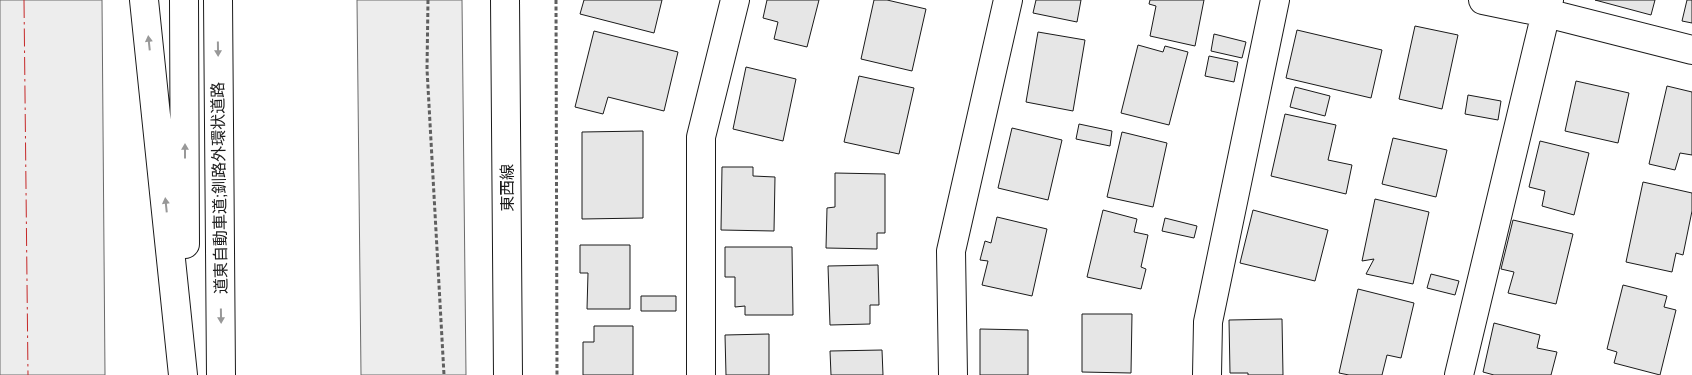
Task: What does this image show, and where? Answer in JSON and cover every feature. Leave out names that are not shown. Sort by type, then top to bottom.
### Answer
[{"type":"main road","points":[[144,0],[185,375]]},
{"type":"main road","name":"道東自動車道;釧路外環状道路","points":[[184,0],[185,375]]},
{"type":"main road","name":"道東自動車道;釧路外環状道路","points":[[218,0],[221,375]]},
{"type":"main road","name":"東西線","points":[[505,0],[508,375]]},
{"type":"main road","points":[[701,375],[701,138],[734,0]]},
{"type":"main road","points":[[953,375],[951,251],[1008,0]]},
{"type":"main road","points":[[1208,375],[1208,322],[1275,0]]},
{"type":"main road","points":[[1483,0],[1548,6],[1692,50]]},
{"type":"main road","points":[[1459,375],[1548,6]]},
{"type":"path","points":[[428,0],[427,69],[444,375]]},
{"type":"path","points":[[556,0],[558,375]]},
{"type":"shaded area","points":[[0,0],[102,0],[105,375],[0,375]]},
{"type":"shaded area","points":[[357,0],[462,0],[466,375],[361,375]]},
{"type":"building","points":[[584,0],[662,0],[654,33],[580,14]]},
{"type":"building","points":[[767,0],[819,0],[807,47],[774,39],[778,22],[763,18]]},
{"type":"building","points":[[874,0],[887,0],[926,9],[912,71],[861,59]]},
{"type":"building","points":[[1036,0],[1081,0],[1077,22],[1033,13]]},
{"type":"building","points":[[1150,0],[1204,0],[1195,46],[1150,36],[1156,6],[1149,4]]},
{"type":"building","points":[[1595,0],[1655,0],[1651,15]]},
{"type":"building","points":[[1687,0],[1692,0],[1692,23],[1682,21]]},
{"type":"building","points":[[1415,26],[1458,35],[1442,109],[1399,99]]},
{"type":"building","points":[[1297,30],[1382,50],[1371,98],[1286,78]]},
{"type":"building","points":[[594,31],[678,52],[664,111],[608,97],[603,114],[575,107]]},
{"type":"building","points":[[1038,32],[1085,40],[1073,111],[1026,102]]},
{"type":"building","points":[[1214,34],[1246,42],[1242,58],[1211,51]]},
{"type":"building","points":[[1138,45],[1163,52],[1165,46],[1188,52],[1169,125],[1121,113]]},
{"type":"building","points":[[1209,56],[1238,62],[1234,82],[1205,76]]},
{"type":"building","points":[[746,67],[796,79],[783,141],[733,129]]},
{"type":"building","points":[[859,76],[914,88],[899,154],[844,142]]},
{"type":"building","points":[[1576,81],[1629,93],[1618,143],[1565,131]]},
{"type":"building","points":[[1667,86],[1692,92],[1692,155],[1680,153],[1675,170],[1649,164]]},
{"type":"building","points":[[1295,87],[1330,96],[1325,116],[1290,107]]},
{"type":"building","points":[[1468,95],[1501,101],[1498,120],[1465,114]]},
{"type":"building","points":[[1285,114],[1336,125],[1328,160],[1352,165],[1346,194],[1271,176]]},
{"type":"building","points":[[1079,124],[1112,131],[1110,146],[1076,139]]},
{"type":"building","points":[[1012,128],[1062,140],[1048,200],[998,188]]},
{"type":"building","points":[[643,131],[643,218],[582,219],[582,132]]},
{"type":"building","points":[[1122,132],[1167,143],[1153,207],[1107,197]]},
{"type":"building","points":[[1393,138],[1447,150],[1436,197],[1382,184]]},
{"type":"building","points":[[1540,141],[1589,153],[1574,215],[1542,206],[1545,191],[1529,187]]},
{"type":"building","points":[[722,167],[753,167],[753,176],[775,177],[774,231],[721,230]]},
{"type":"building","points":[[835,173],[885,174],[885,233],[877,233],[877,249],[826,248],[827,208],[835,207]]},
{"type":"building","points":[[1643,182],[1692,193],[1692,211],[1683,255],[1676,253],[1672,272],[1626,262]]},
{"type":"building","points":[[1375,199],[1429,212],[1413,284],[1366,274],[1374,259],[1362,261]]},
{"type":"building","points":[[1103,210],[1137,219],[1134,232],[1148,235],[1141,267],[1146,269],[1141,289],[1087,277]]},
{"type":"building","points":[[1253,210],[1328,230],[1315,281],[1240,263]]},
{"type":"building","points":[[997,217],[1047,229],[1032,296],[982,285],[988,261],[980,260],[985,241],[991,243]]},
{"type":"building","points":[[1165,218],[1197,226],[1194,238],[1162,231]]},
{"type":"building","points":[[1513,220],[1573,234],[1556,304],[1508,293],[1514,272],[1501,269]]},
{"type":"building","points":[[580,245],[630,245],[630,309],[587,309],[588,273],[580,273]]},
{"type":"building","points":[[725,247],[792,247],[793,315],[745,315],[745,306],[735,307],[735,277],[725,277]]},
{"type":"building","points":[[878,265],[879,305],[870,305],[870,324],[830,325],[828,266]]},
{"type":"building","points":[[1431,274],[1459,281],[1455,295],[1427,288]]},
{"type":"building","points":[[1623,285],[1667,296],[1664,307],[1676,310],[1660,375],[1614,363],[1617,352],[1607,349]]},
{"type":"building","points":[[1358,289],[1414,303],[1401,358],[1387,355],[1382,375],[1349,375],[1339,373]]},
{"type":"building","points":[[641,296],[676,296],[676,311],[641,311]]},
{"type":"building","points":[[1082,314],[1132,314],[1131,373],[1082,372]]},
{"type":"building","points":[[1282,319],[1283,375],[1230,373],[1229,320]]},
{"type":"building","points":[[1494,323],[1540,335],[1537,348],[1557,352],[1551,375],[1494,375],[1483,372]]},
{"type":"building","points":[[594,326],[633,326],[633,375],[583,375],[583,342],[594,342]]},
{"type":"building","points":[[980,329],[1028,330],[1028,375],[980,375]]},
{"type":"building","points":[[769,334],[769,375],[726,375],[725,335]]},
{"type":"building","points":[[882,350],[883,375],[831,375],[830,351]]},
{"type":"power","points":[[24,0],[28,375]]}]
